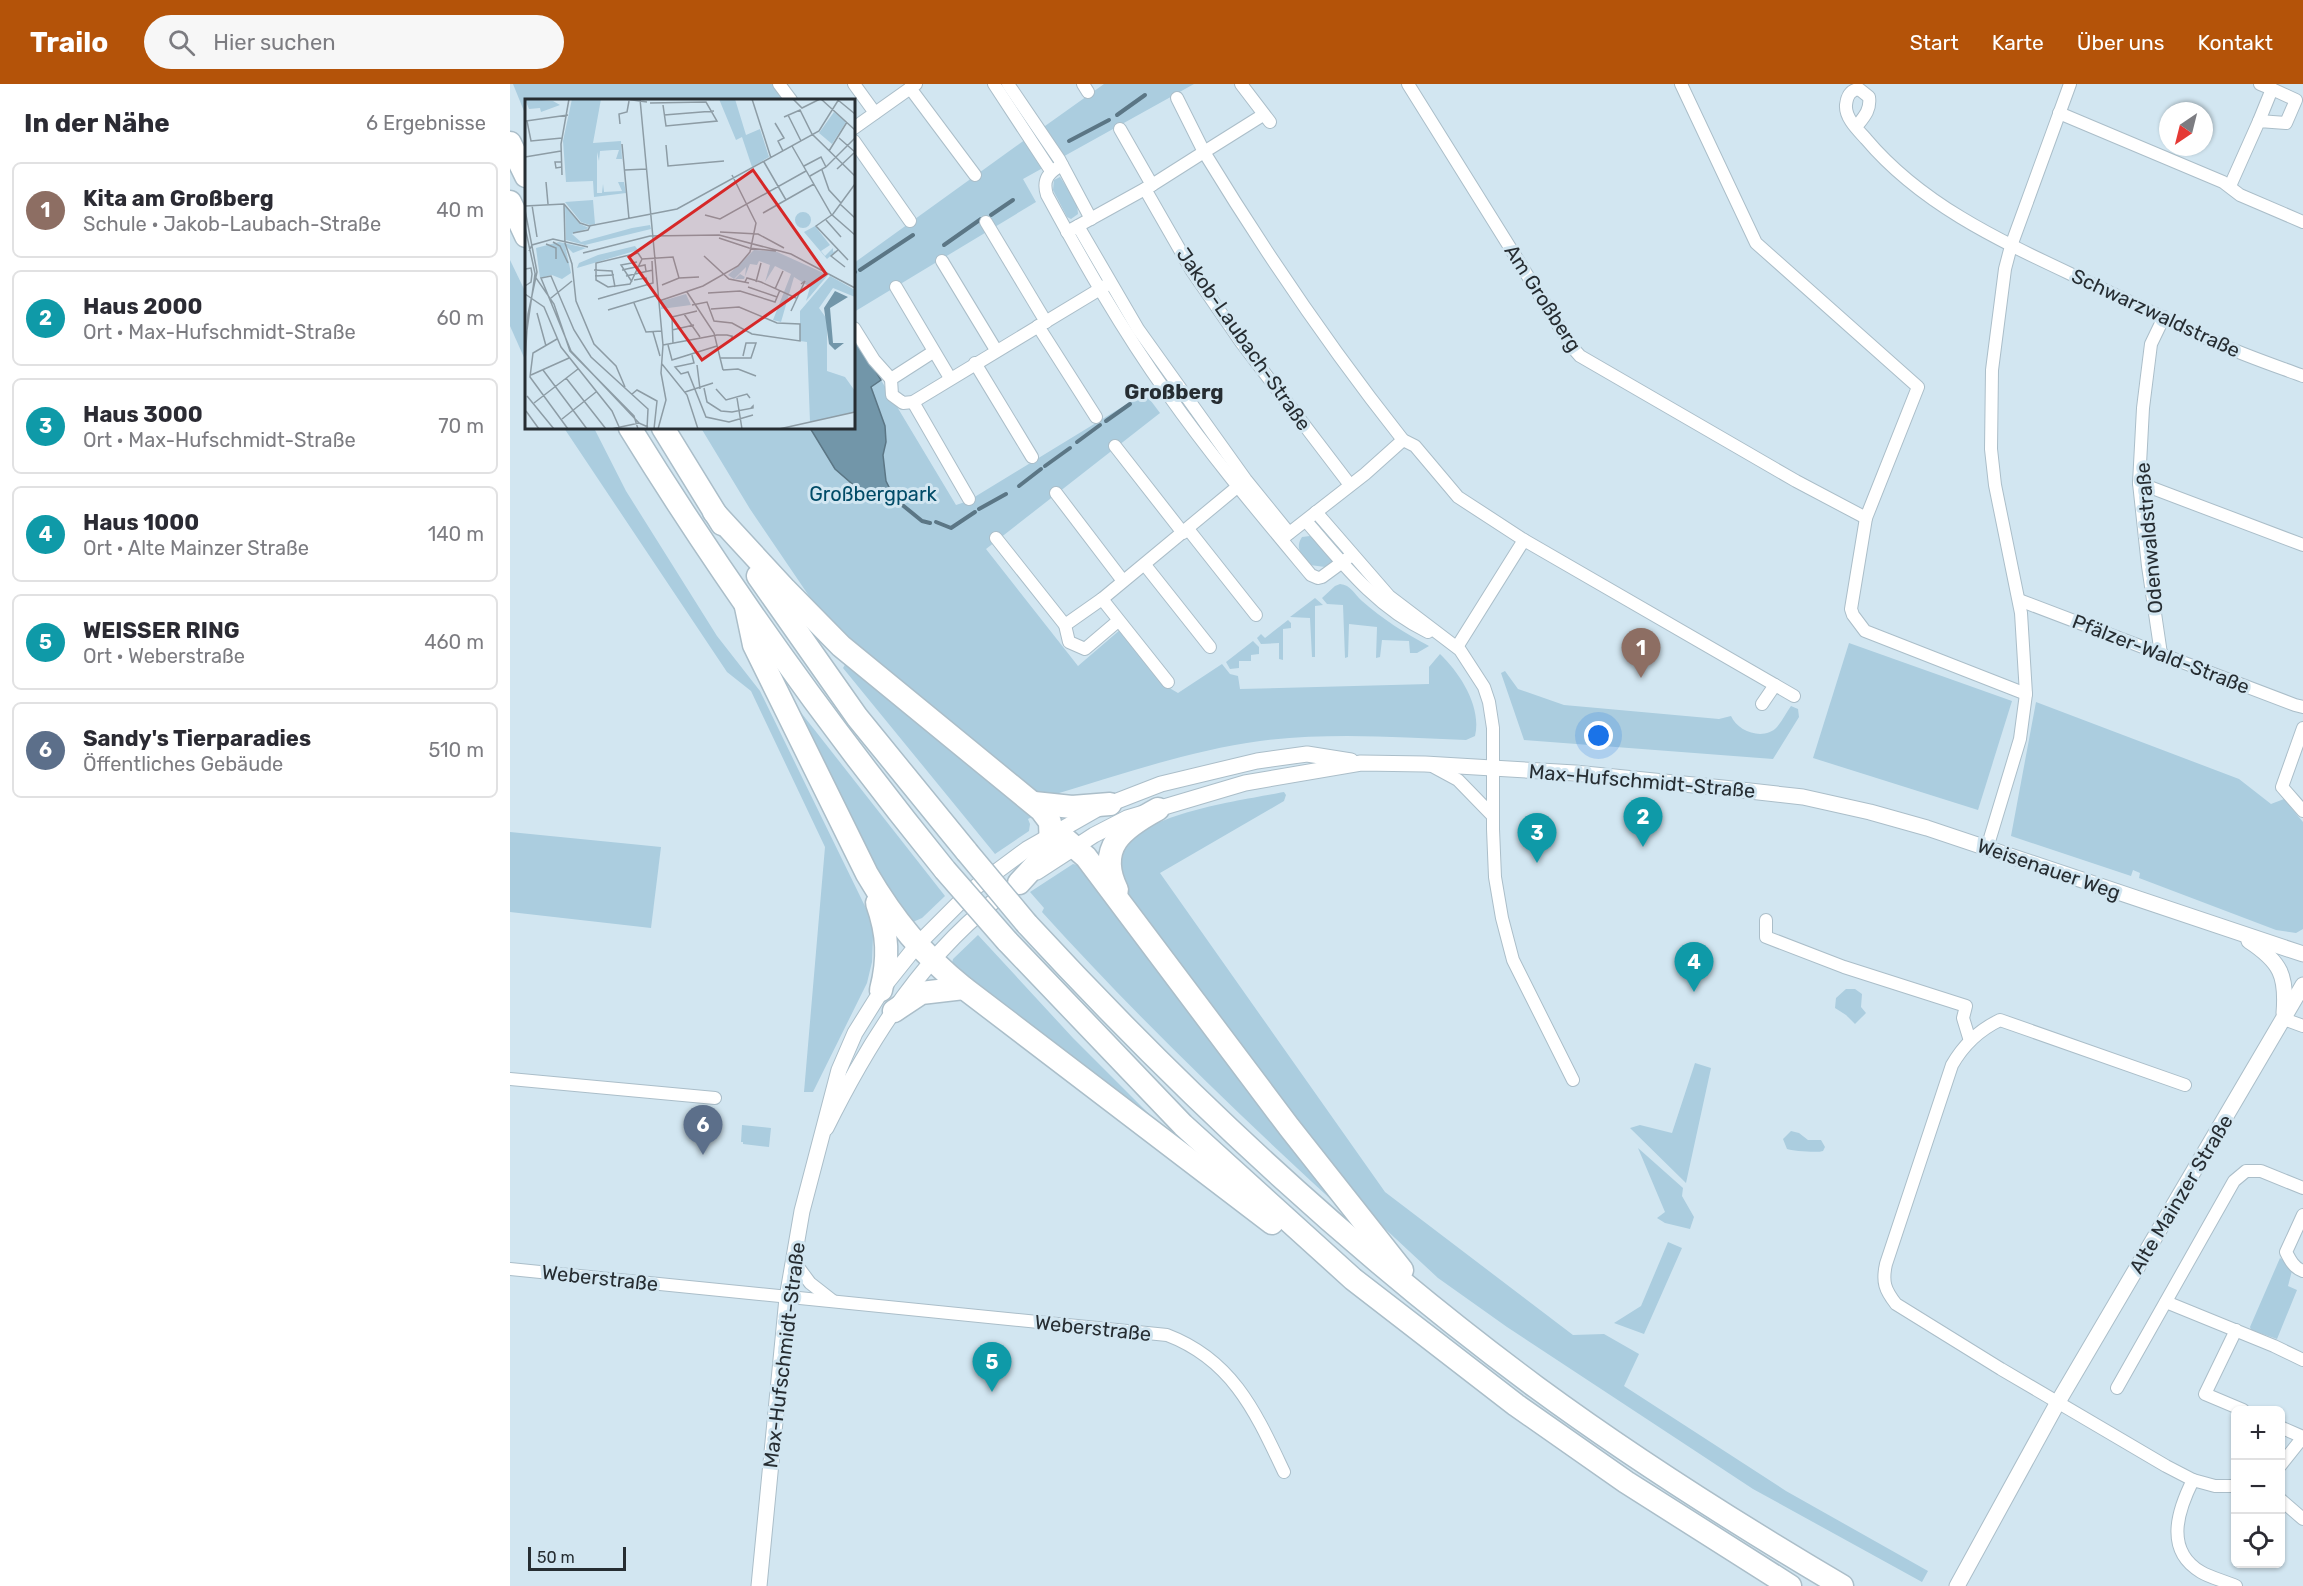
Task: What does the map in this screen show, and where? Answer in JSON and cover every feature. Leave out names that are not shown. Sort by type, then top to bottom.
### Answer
[{"type":"highway","points":[[510,143],[525,174]]},
{"type":"highway","points":[[510,202],[525,234]]},
{"type":"highway","points":[[631,429],[746,607],[840,737],[945,870],[1006,942],[1183,1125],[1353,1279]]},
{"type":"highway","points":[[664,429],[714,512],[857,717],[1027,924],[1096,998],[1213,1114],[1299,1194],[1431,1306],[1536,1387],[1630,1454],[1842,1586]]},
{"type":"highway","points":[[714,512],[841,646],[1034,803],[1049,819],[1052,845],[1019,883]]},
{"type":"highway","points":[[746,607],[754,645],[867,874],[886,908],[916,945],[933,961],[964,988],[1246,1205],[1353,1279],[1544,1424],[1626,1482],[1790,1586]]},
{"type":"highway","points":[[1034,803],[1072,807],[1110,804]]},
{"type":"highway","points":[[1127,910],[1111,874],[1112,848],[1121,832],[1158,809]]},
{"type":"highway","points":[[1052,834],[1064,838],[1076,847],[1127,910],[1288,1127],[1431,1306]]},
{"type":"highway","points":[[867,874],[887,939],[887,956],[881,990]]},
{"type":"highway","points":[[894,1011],[921,993],[964,988]]},
{"type":"street","points":[[779,84],[790,99]]},
{"type":"street","points":[[854,84],[875,113]]},
{"type":"street","points":[[994,84],[1057,168],[1091,219]]},
{"type":"street","points":[[1008,84],[1057,168]]},
{"type":"street","points":[[1073,229],[1266,118],[1241,84]]},
{"type":"street","name":"Am Großberg","points":[[1408,84],[1567,340],[1580,356],[1786,476],[1866,518]]},
{"type":"street","points":[[1681,84],[1756,243],[1918,387],[1866,518],[1851,609],[1852,615],[1865,631],[2026,694]]},
{"type":"street","points":[[1987,848],[2020,739],[2026,694],[2019,600],[1995,485],[1991,449],[1992,370],[2005,269],[2011,246],[2070,84]]},
{"type":"street","points":[[2259,121],[2286,123],[2296,100],[2260,84]]},
{"type":"street","points":[[855,127],[913,86],[975,175]]},
{"type":"street","points":[[2230,186],[2272,89]]},
{"type":"street","points":[[1177,98],[1204,152],[1298,300],[1351,374],[1403,440],[1415,446],[1458,497],[1524,540],[1794,696]]},
{"type":"street","points":[[2059,113],[2230,186],[2240,195],[2303,222]]},
{"type":"street","name":"Schwarzwaldstraße","points":[[1856,127],[1884,160],[1948,211],[2011,246],[2223,345],[2303,376]]},
{"type":"street","name":"Jakob-Laubach-Straße","points":[[1120,129],[1192,271],[1241,342],[1350,485]]},
{"type":"street","points":[[855,142],[910,221]]},
{"type":"street","points":[[1057,168],[1044,182],[1044,187],[1073,229],[1166,392],[1285,536],[1314,577],[1322,577],[1347,559]]},
{"type":"street","points":[[986,222],[1096,417]]},
{"type":"street","points":[[942,261],[996,350]]},
{"type":"street","points":[[855,330],[874,360],[891,379],[892,395],[903,403],[913,402],[1105,286]]},
{"type":"street","points":[[1105,286],[1178,383],[1241,484]]},
{"type":"street","points":[[896,287],[950,378]]},
{"type":"street","name":"Odenwaldstraße","points":[[2161,654],[2139,483],[2143,408],[2151,344],[2164,317]]},
{"type":"street","points":[[891,379],[933,352]]},
{"type":"street","points":[[975,363],[1032,457]]},
{"type":"street","points":[[1166,392],[1178,383]]},
{"type":"street","points":[[913,402],[969,499]]},
{"type":"street","points":[[1285,536],[1403,440]]},
{"type":"street","points":[[1115,446],[1256,615]]},
{"type":"street","points":[[2139,483],[2303,545]]},
{"type":"street","points":[[1065,625],[1145,565],[1241,484]]},
{"type":"street","points":[[1056,493],[1124,580]]},
{"type":"street","points":[[1316,512],[1372,594],[1391,610],[1418,627],[1444,638],[1457,647],[1484,687],[1493,728],[1492,815],[1495,877],[1502,918],[1513,960],[1573,1080]]},
{"type":"street","points":[[1306,521],[1347,559]]},
{"type":"street","points":[[996,538],[1065,625],[1069,642],[1085,649],[1118,621]]},
{"type":"street","points":[[1457,647],[1524,540]]},
{"type":"street","points":[[1145,565],[1210,647]]},
{"type":"street","points":[[1102,599],[1168,682]]},
{"type":"street","name":"Pfälzer-Wald-Straße","points":[[2019,600],[2303,707]]},
{"type":"street","points":[[1762,704],[1775,685]]},
{"type":"street","points":[[2303,728],[2282,787],[2303,810]]},
{"type":"street","name":"Max-Hufschmidt-Straße","points":[[759,1586],[787,1298],[793,1260],[811,1174],[826,1128],[845,1054],[881,990],[916,945],[974,889],[1013,858],[1052,834],[1110,804],[1161,784],[1257,761],[1307,754],[1361,763],[1425,764],[1627,778],[1792,796]]},
{"type":"street","name":"Max-Hufschmidt-Straße","points":[[826,1128],[863,1058],[894,1011],[933,961],[982,912],[1019,883],[1127,818],[1245,783],[1361,763]]},
{"type":"street","name":"Max-Hufschmidt-Straße","points":[[1425,764],[1449,773],[1492,815]]},
{"type":"street","name":"Weisenauer Weg","points":[[1792,796],[1870,812],[1987,848],[2303,954]]},
{"type":"street","points":[[1766,920],[1766,937],[1844,967],[1966,1006],[1963,1018],[1970,1041]]},
{"type":"street","points":[[2234,931],[2261,948],[2281,969],[2285,990],[2284,1019],[2303,1026]]},
{"type":"street","name":"Alte Mainzer Straße","points":[[1957,1586],[2058,1402],[2303,986]]},
{"type":"street","points":[[2185,1085],[2000,1020],[1987,1027],[1962,1047],[1952,1065],[1883,1278],[1885,1289],[1896,1304],[2058,1402],[2193,1480],[2231,1486]]},
{"type":"street","points":[[510,1079],[715,1098]]},
{"type":"street","points":[[2117,1389],[2234,1181],[2246,1171],[2261,1171],[2303,1188]]},
{"type":"street","points":[[2303,1215],[2286,1252],[2290,1261],[2303,1271]]},
{"type":"street","points":[[793,1260],[810,1283],[834,1302]]},
{"type":"street","name":"Weberstraße","points":[[510,1269],[1167,1335],[1202,1352],[1221,1368],[1239,1389],[1259,1419],[1284,1472]]},
{"type":"street","points":[[2166,1302],[2303,1360]]},
{"type":"street","points":[[2234,1406],[2205,1394],[2236,1330]]},
{"type":"street","points":[[2285,1429],[2303,1437],[2285,1460]]},
{"type":"street","points":[[2193,1480],[2177,1517],[2176,1535],[2183,1553],[2200,1571],[2236,1586]]},
{"type":"street","points":[[2285,1503],[2303,1519]]},
{"type":"green space","points":[[513,84],[773,84],[783,99],[525,99],[525,114]]},
{"type":"green space","points":[[999,84],[1004,84],[1038,131],[1104,84],[1194,84],[1023,179],[1036,202],[855,311],[855,262],[1033,134]]},
{"type":"green space","points":[[1060,177],[1077,203],[1078,214],[1071,219],[1067,217],[1053,190],[1054,180]]},
{"type":"green space","points":[[510,260],[525,291],[525,360],[510,326]]},
{"type":"green space","name":"Großbergpark","points":[[855,337],[956,505],[968,501],[1145,393],[1160,413],[986,549],[1078,666],[1121,629],[1166,686],[1178,693],[1222,664],[1230,674],[1238,676],[1240,689],[1429,684],[1429,667],[1440,654],[1468,691],[1475,714],[1475,736],[1466,740],[1337,736],[1260,741],[1179,758],[1046,797],[1029,788],[826,621],[750,509],[702,429],[855,429]]},
{"type":"green space","points":[[565,429],[595,429],[626,491],[717,636],[760,691],[880,937],[873,937],[872,962],[867,983],[813,1092],[804,1092],[825,847],[751,691],[727,672]]},
{"type":"green space","points":[[1310,536],[1333,561],[1325,567],[1310,565],[1300,552],[1299,545],[1302,537]]},
{"type":"green space","points":[[1340,584],[1350,588],[1385,620],[1429,646],[1417,653],[1410,653],[1409,641],[1382,640],[1380,657],[1376,658],[1377,627],[1349,624],[1348,657],[1345,658],[1343,605],[1327,604],[1322,598]]},
{"type":"green space","points":[[1315,598],[1323,605],[1315,606],[1315,657],[1312,657],[1310,618],[1290,617]]},
{"type":"green space","points":[[1288,620],[1291,628],[1283,629],[1283,660],[1279,659],[1279,643],[1261,644],[1257,638],[1261,634],[1265,638]]},
{"type":"green space","points":[[1253,641],[1259,647],[1259,654],[1251,655],[1251,661],[1239,661],[1239,668],[1230,669],[1226,662]]},
{"type":"green space","points":[[1849,643],[2012,701],[1978,810],[1813,758]]},
{"type":"green space","points":[[846,663],[1034,816],[1028,819],[1029,831],[995,854],[843,668]]},
{"type":"green space","points":[[1505,671],[1518,689],[1564,705],[1719,719],[1731,716],[1734,722],[1745,730],[1759,734],[1772,731],[1777,727],[1791,706],[1798,709],[1799,717],[1773,759],[1524,740],[1501,673]]},
{"type":"green space","points":[[2036,702],[2239,779],[2271,804],[2284,799],[2303,822],[2303,929],[2296,933],[2276,930],[2139,878],[2140,873],[2133,870],[2131,876],[2011,836]]},
{"type":"green space","points":[[795,705],[945,896],[922,918],[906,925]]},
{"type":"green space","points":[[1284,792],[1286,795],[1284,801],[1160,873],[1385,1192],[1573,1335],[1604,1334],[1639,1354],[1624,1386],[1786,1491],[1928,1571],[1922,1582],[1753,1489],[1507,1327],[1438,1278],[1381,1225],[1331,1170],[1128,899],[1119,879],[1119,861],[1122,850],[1133,837],[1150,826],[1196,810]]},
{"type":"green space","points":[[510,832],[661,847],[651,928],[510,912]]},
{"type":"green space","points":[[1073,864],[1082,866],[1349,1216],[1192,1067],[1042,912],[1044,908],[1030,892]]},
{"type":"green space","points":[[978,935],[1073,1038],[1159,1124],[1062,1055],[952,963],[953,959]]},
{"type":"green space","points":[[1846,989],[1855,989],[1862,994],[1861,1007],[1866,1013],[1855,1024],[1835,1008],[1836,998]]},
{"type":"green space","points":[[1695,1063],[1711,1068],[1686,1183],[1630,1128],[1640,1125],[1672,1133]]},
{"type":"green space","points":[[742,1125],[771,1128],[769,1147],[743,1144],[741,1142]]},
{"type":"green space","points":[[1791,1131],[1799,1133],[1808,1140],[1821,1140],[1825,1147],[1823,1151],[1805,1152],[1787,1149],[1783,1139]]},
{"type":"green space","points":[[1638,1148],[1683,1188],[1682,1196],[1694,1217],[1690,1229],[1665,1223],[1657,1218],[1665,1212]]},
{"type":"green space","points":[[1668,1242],[1682,1248],[1644,1334],[1614,1323],[1641,1306]]},
{"type":"green space","points":[[2280,1258],[2293,1267],[2288,1286],[2297,1290],[2277,1339],[2251,1330],[2250,1327]]},
{"type":"shaded area","points":[[855,337],[881,380],[871,387],[885,426],[886,442],[883,455],[886,481],[895,499],[888,503],[865,495],[835,469],[811,429],[855,429]]},
{"type":"waterway","points":[[1117,115],[1145,95]]},
{"type":"waterway","points":[[1069,141],[1109,120]]},
{"type":"waterway","points":[[991,215],[1013,200]]},
{"type":"waterway","points":[[944,245],[981,219]]},
{"type":"waterway","points":[[860,270],[913,235]]},
{"type":"waterway","points":[[1106,421],[1130,404]]},
{"type":"waterway","points":[[1077,442],[1100,425]]},
{"type":"waterway","points":[[1045,466],[1070,448]]},
{"type":"waterway","points":[[1019,486],[1041,469]]},
{"type":"waterway","points":[[979,509],[1006,494]]},
{"type":"waterway","points":[[895,499],[922,521],[930,523]]},
{"type":"waterway","points":[[936,522],[951,528],[975,512]]},
{"type":"place","name":"Kita am Großberg","points":[[1641,678]]},
{"type":"place","name":"Haus 2000","points":[[1643,847]]},
{"type":"place","name":"Haus 3000","points":[[1537,863]]},
{"type":"place","name":"Haus 1000","points":[[1694,992]]},
{"type":"place","name":"Sandy's Tierparadies","points":[[703,1155]]},
{"type":"place","name":"WEISSER RING","points":[[992,1392]]},
{"type":"district","name":"Großberg","points":[[1174,392]]}]
